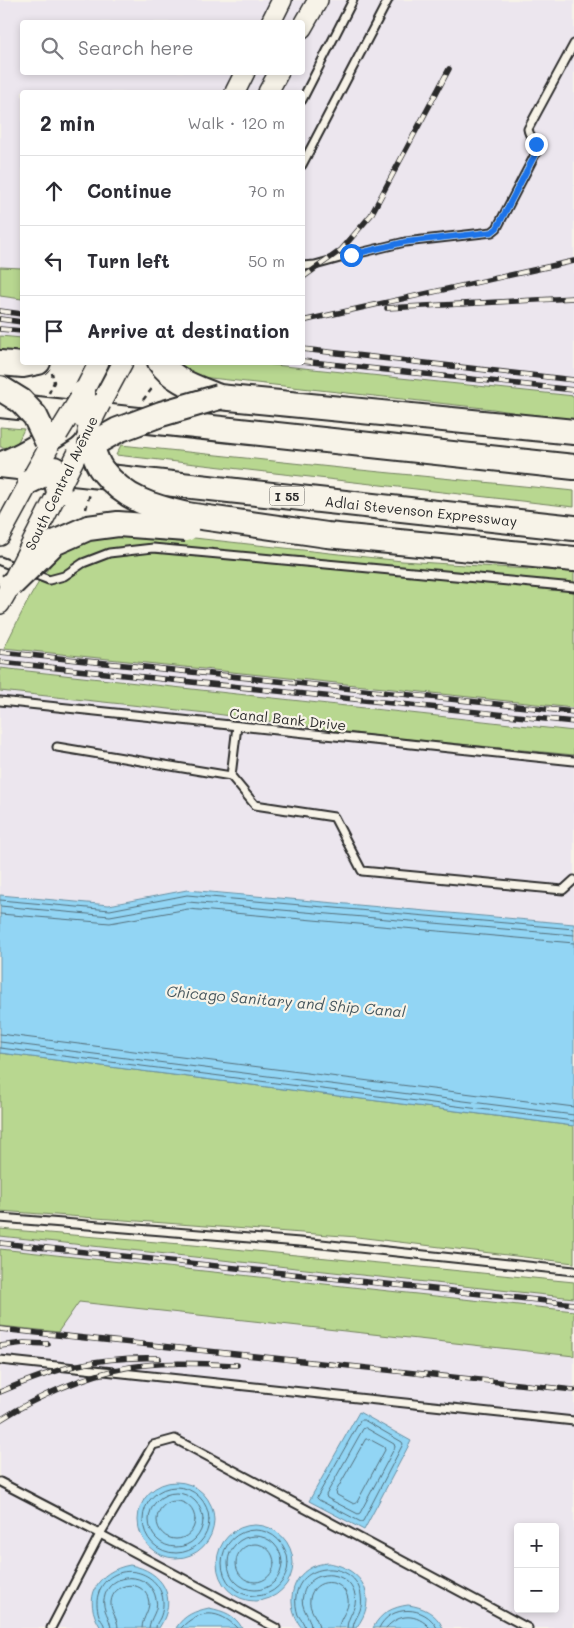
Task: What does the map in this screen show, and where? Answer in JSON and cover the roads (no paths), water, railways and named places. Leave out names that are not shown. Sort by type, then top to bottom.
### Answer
[{"type":"highway","points":[[0,363],[20,365]]},
{"type":"highway","points":[[23,365],[45,368]]},
{"type":"highway","points":[[162,365],[176,379],[219,397],[574,432]]},
{"type":"highway","points":[[0,388],[21,401],[36,416],[52,448],[59,492]]},
{"type":"highway","points":[[0,465],[52,448],[87,424],[118,430],[219,397]]},
{"type":"highway","points":[[0,405],[574,467]]},
{"type":"highway","points":[[30,481],[52,448],[87,424]]},
{"type":"highway","points":[[87,424],[102,470],[126,494],[187,522]]},
{"type":"highway","name":"Adlai Stevenson Expressway","points":[[0,465],[574,528]]},
{"type":"highway","points":[[5,594],[54,543],[88,528],[118,524],[187,522],[574,559]]},
{"type":"main road","points":[[271,20],[282,0]]},
{"type":"main road","points":[[305,23],[318,0]]},
{"type":"main road","points":[[236,90],[244,75]]},
{"type":"main road","points":[[269,90],[277,75]]},
{"type":"main road","name":"South Central Avenue","points":[[87,424],[98,365]]},
{"type":"main road","name":"South Central Avenue","points":[[5,594],[59,492],[87,424],[122,365]]},
{"type":"main road","name":"South Central Avenue","points":[[0,536],[30,481]]},
{"type":"lane","points":[[305,94],[354,0]]},
{"type":"lane","points":[[305,159],[388,0]]},
{"type":"lane","points":[[305,266],[315,265],[405,242],[492,232],[497,228],[538,149],[528,129],[574,44]]},
{"type":"lane","points":[[0,561],[50,580],[64,576],[84,563],[109,553],[153,548],[574,587]]},
{"type":"lane","name":"Canal Bank Drive","points":[[0,701],[574,761]]},
{"type":"lane","points":[[231,776],[237,726]]},
{"type":"lane","points":[[57,747],[231,776],[255,806],[334,817],[362,871],[563,890],[574,880]]},
{"type":"lane","points":[[0,1218],[312,1243],[574,1271]]},
{"type":"lane","points":[[0,1360],[574,1421]]},
{"type":"lane","points":[[51,1628],[100,1534],[153,1445],[176,1439],[528,1628]]},
{"type":"lane","points":[[0,1482],[276,1628]]},
{"type":"water","name":"Chicago Sanitary and Ship Canal","points":[[187,890],[574,924],[574,1126],[0,1053],[0,895],[109,905]]},
{"type":"water","points":[[359,1412],[411,1441],[364,1530],[309,1501]]},
{"type":"water","points":[[176,1482],[191,1485],[203,1493],[211,1505],[214,1520],[211,1535],[203,1547],[191,1555],[176,1558],[161,1555],[149,1547],[141,1535],[138,1520],[141,1505],[149,1493],[161,1485]]},
{"type":"water","points":[[255,1525],[270,1528],[282,1536],[290,1548],[293,1563],[290,1578],[282,1590],[270,1598],[255,1601],[240,1598],[228,1590],[220,1578],[217,1563],[220,1548],[228,1536],[240,1528]]},
{"type":"water","points":[[329,1563],[341,1566],[359,1579],[367,1596],[363,1617],[356,1628],[302,1628],[293,1611],[292,1602],[295,1584],[308,1569]]},
{"type":"water","points":[[130,1565],[142,1568],[159,1580],[167,1596],[168,1606],[165,1617],[159,1628],[101,1628],[92,1606],[96,1588],[109,1573]]},
{"type":"water","points":[[408,1605],[419,1607],[433,1615],[443,1628],[373,1628],[383,1615],[397,1607]]},
{"type":"water","points":[[209,1608],[228,1614],[242,1628],[176,1628],[190,1614]]},
{"type":"railway","points":[[305,276],[341,250],[371,215],[449,69]]},
{"type":"railway","points":[[305,320],[574,261]]},
{"type":"railway","points":[[387,308],[574,298]]},
{"type":"railway","points":[[0,311],[20,314]]},
{"type":"railway","points":[[0,319],[20,322]]},
{"type":"railway","points":[[0,329],[20,331]]},
{"type":"railway","points":[[305,349],[574,380]]},
{"type":"railway","points":[[305,361],[574,390]]},
{"type":"railway","points":[[0,652],[574,712]]},
{"type":"railway","points":[[0,662],[574,722]]},
{"type":"railway","points":[[0,1243],[574,1304]]},
{"type":"railway","points":[[0,1329],[574,1390]]},
{"type":"railway","points":[[0,1346],[24,1343],[48,1344]]},
{"type":"railway","points":[[0,1392],[40,1376],[77,1365],[116,1359],[159,1358]]},
{"type":"railway","points":[[0,1420],[46,1395],[79,1381],[130,1367],[183,1363],[237,1365]]}]
